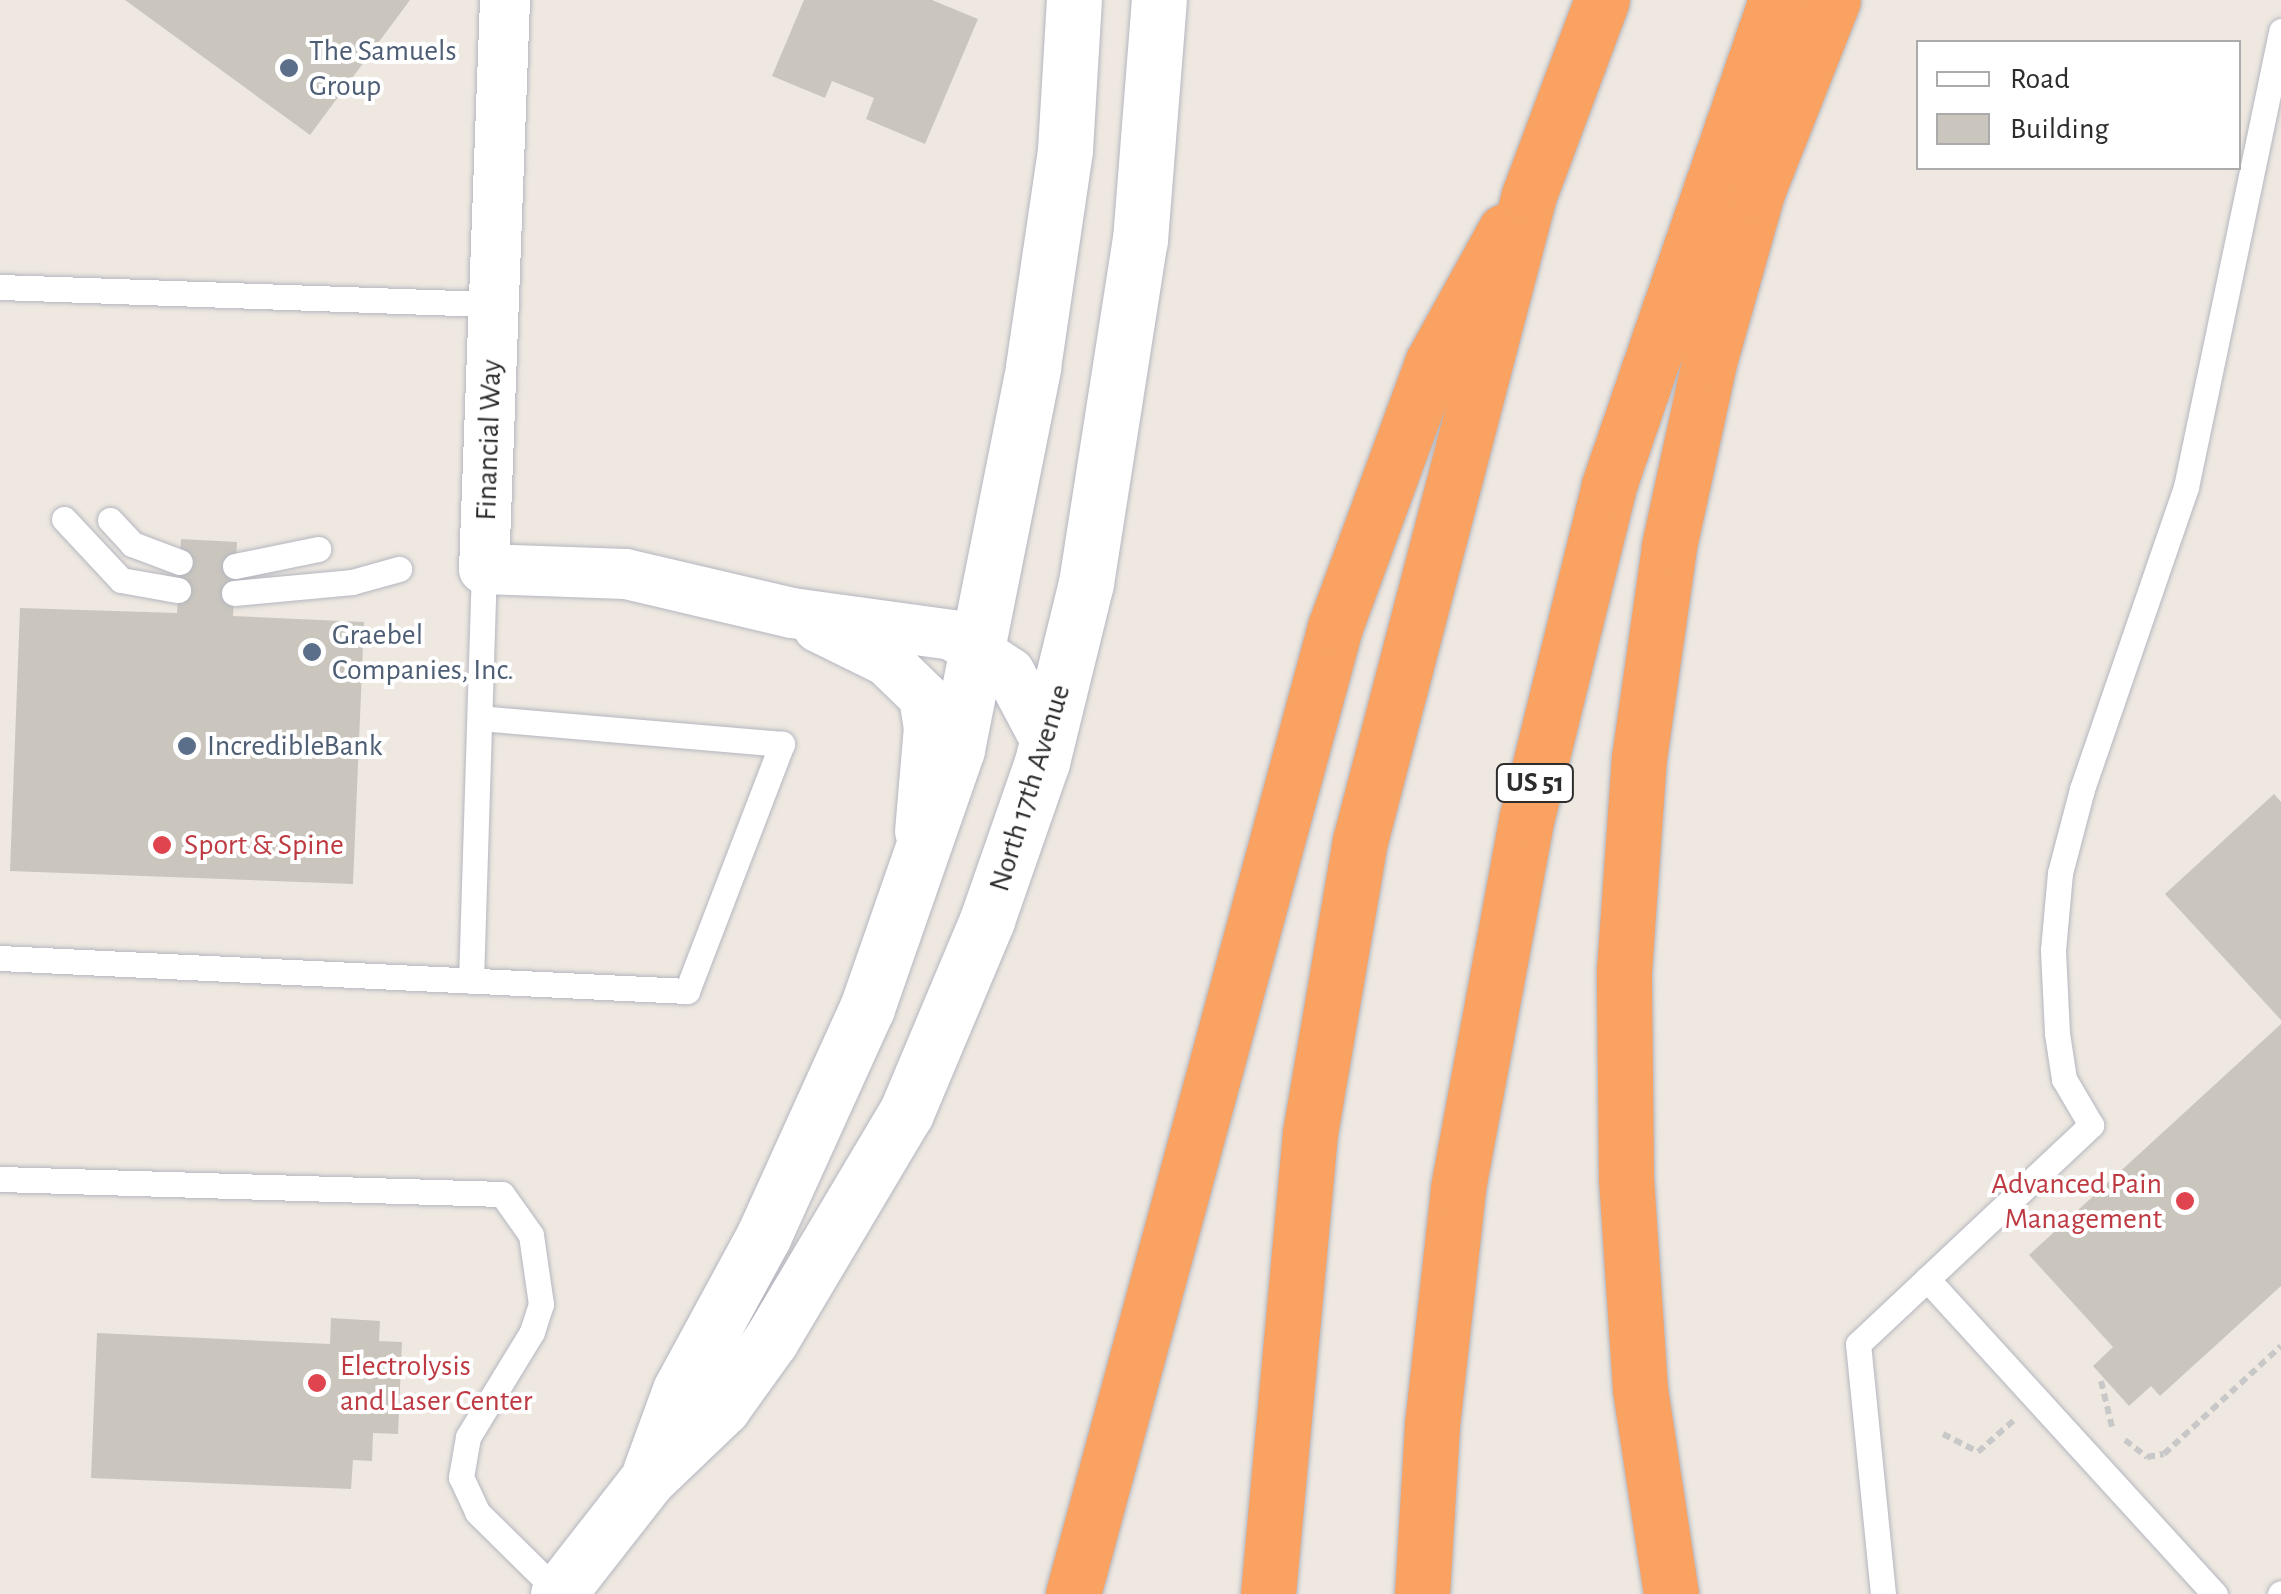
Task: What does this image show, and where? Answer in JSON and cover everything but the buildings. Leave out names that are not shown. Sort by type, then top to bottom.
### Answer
[{"type":"highway","points":[[1268,1594],[1302,1202],[1360,841],[1529,195],[1602,0]]},
{"type":"highway","name":"US 51","points":[[1422,1594],[1432,1424],[1458,1188],[1527,817],[1609,485],[1776,0]]},
{"type":"highway","points":[[1671,1594],[1640,1389],[1626,1177],[1624,971],[1639,758],[1669,546],[1709,362],[1757,192],[1833,0]]},
{"type":"highway","points":[[1073,1594],[1335,628],[1446,330],[1529,195]]},
{"type":"main road","name":"North 17th Avenue","points":[[647,1480],[680,1390],[808,1144],[922,864],[981,649],[1062,177],[1074,0]]},
{"type":"main road","name":"North 17th Avenue","points":[[558,1594],[647,1480],[739,1388],[892,1140],[987,920],[1047,743],[1086,583],[1126,338],[1159,0]]},
{"type":"street","name":"Financial Way","points":[[484,569],[505,0]]},
{"type":"street","points":[[484,569],[626,574],[792,614],[925,628],[981,649],[1016,682],[1047,743]]},
{"type":"street","points":[[792,614],[887,661],[924,697],[922,864]]},
{"type":"lane","points":[[1883,1594],[1858,1344],[2090,1125],[2064,1079],[2056,1032],[2053,950],[2060,873],[2082,789],[2186,487],[2281,31]]},
{"type":"lane","points":[[0,286],[494,304]]},
{"type":"lane","points":[[64,519],[121,580],[178,590]]},
{"type":"lane","points":[[110,520],[132,544],[180,562]]},
{"type":"lane","points":[[235,566],[318,550]]},
{"type":"lane","points":[[234,593],[352,582],[399,568]]},
{"type":"lane","points":[[472,981],[484,569]]},
{"type":"lane","points":[[0,958],[687,991],[782,744],[481,718]]},
{"type":"lane","points":[[0,1179],[502,1194],[524,1221],[538,1256],[541,1304],[532,1332],[468,1437],[460,1477],[478,1512],[558,1594]]},
{"type":"lane","points":[[1927,1279],[2215,1594]]},
{"type":"path","points":[[2101,1381],[2112,1426],[2138,1453],[2156,1458],[2281,1346]]},
{"type":"path","points":[[1943,1434],[1978,1452],[1988,1442]]},
{"type":"place","name":"The Samuels Group","points":[[289,68]]},
{"type":"place","name":"Graebel Companies, Inc.","points":[[312,652]]},
{"type":"place","name":"IncredibleBank","points":[[187,746]]},
{"type":"place","name":"Sport & Spine","points":[[162,845]]},
{"type":"place","name":"Advanced Pain Management","points":[[2185,1201]]},
{"type":"place","name":"Electrolysis and Laser Center","points":[[317,1383]]}]
